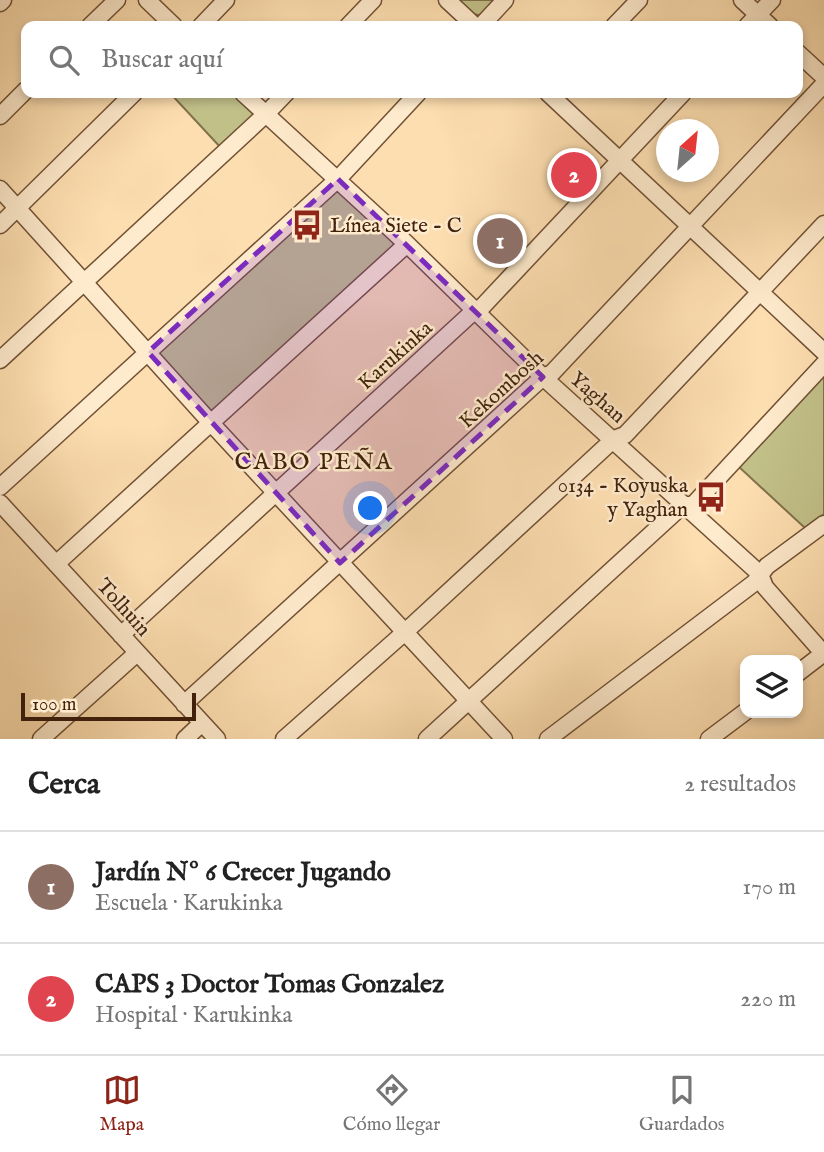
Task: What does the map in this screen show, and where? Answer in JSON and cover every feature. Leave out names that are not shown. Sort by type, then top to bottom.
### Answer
[{"type":"street","points":[[95,21],[117,0]]},
{"type":"street","points":[[147,0],[169,21]]},
{"type":"street","points":[[206,21],[226,0]]},
{"type":"street","points":[[353,21],[373,0]]},
{"type":"street","points":[[447,0],[470,21]]},
{"type":"street","points":[[486,21],[505,0]]},
{"type":"street","points":[[619,21],[639,0]]},
{"type":"street","points":[[742,0],[757,21]]},
{"type":"street","points":[[759,21],[772,0]]},
{"type":"street","points":[[803,58],[824,77]]},
{"type":"street","name":"Kekombosh","points":[[184,704],[543,377],[552,373],[824,84]]},
{"type":"street","points":[[0,116],[21,95]]},
{"type":"street","points":[[0,225],[129,98]]},
{"type":"street","name":"Yaghan","points":[[248,98],[407,244],[543,377],[760,574],[765,587],[824,653]]},
{"type":"street","points":[[0,360],[281,98]]},
{"type":"street","points":[[0,487],[338,179],[413,98]]},
{"type":"street","points":[[555,98],[824,352]]},
{"type":"street","name":"Karukinka","points":[[121,635],[474,311],[482,307],[678,98]]},
{"type":"street","points":[[0,189],[211,423],[504,739]]},
{"type":"street","points":[[284,739],[614,439],[625,435],[824,224]]},
{"type":"street","points":[[56,564],[407,244]]},
{"type":"street","points":[[427,739],[683,505],[694,505],[824,365]]},
{"type":"street","name":"Tolhuin","points":[[0,503],[217,739]]},
{"type":"street","points":[[548,739],[754,583],[760,574],[824,524]]},
{"type":"street","points":[[41,739],[137,653]]},
{"type":"street","points":[[803,669],[824,653]]},
{"type":"street","points":[[709,739],[740,716]]},
{"type":"street","points":[[185,739],[202,723]]},
{"type":"highlighted area","points":[[338,179],[543,377],[340,563],[148,352]]},
{"type":"shaded area","points":[[456,0],[498,0],[486,12],[477,15]]},
{"type":"shaded area","points":[[175,98],[241,98],[251,108],[255,115],[222,149]]},
{"type":"shaded area","points":[[334,192],[341,192],[394,246],[214,411],[210,410],[159,354],[160,350]]},
{"type":"shaded area","points":[[824,374],[824,514],[805,528],[738,466]]},
{"type":"place","name":"CAPS 3 Doctor Tomas Gonzalez","points":[[574,175]]},
{"type":"place","name":"Línea Siete - C","points":[[307,225]]},
{"type":"place","name":"Jardín Nº 6 Crecer Jugando","points":[[500,241]]},
{"type":"place","name":"0134 - Koyuska y Yaghan","points":[[711,497]]},
{"type":"district","name":"CABO PEÑA","points":[[314,461]]}]
